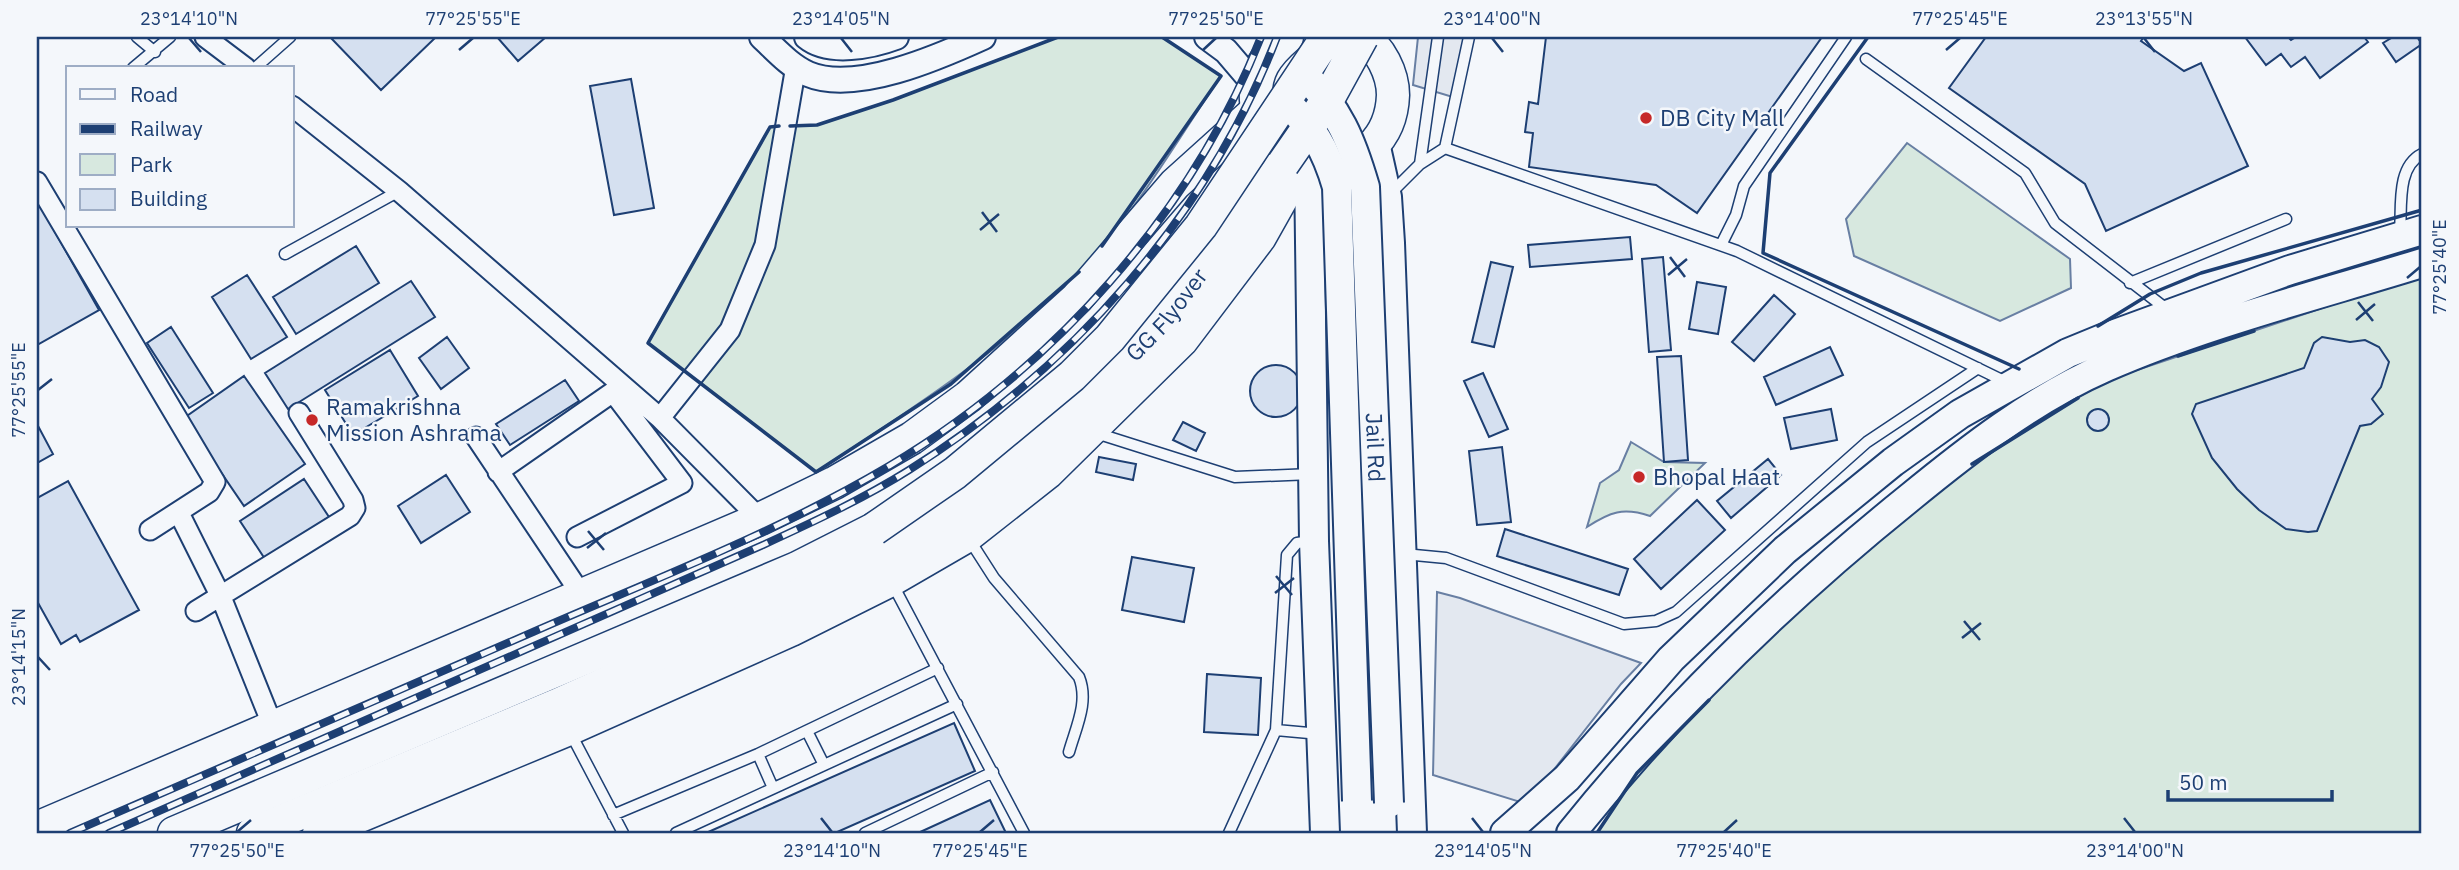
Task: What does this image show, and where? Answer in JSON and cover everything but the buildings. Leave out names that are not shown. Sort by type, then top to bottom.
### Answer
[{"type":"main road","points":[[1287,37],[1260,68],[1256,98],[1261,131],[1281,154],[1305,165],[1347,163],[1367,152],[1391,117],[1393,91],[1388,69],[1371,42],[1362,37]]},
{"type":"main road","name":"GG Flyover","points":[[174,833],[797,568],[874,529],[965,465],[1072,376],[1110,338],[1201,226],[1327,37]]},
{"type":"main road","name":"GG Flyover","points":[[253,833],[533,715],[762,613],[875,558],[956,508],[1030,449],[1126,362],[1161,326],[1210,263],[1328,99],[1362,37]]},
{"type":"main road","name":"Jail Rd","points":[[1303,73],[1328,99],[1350,136],[1365,187],[1389,803],[1412,831]]},
{"type":"main road","points":[[37,828],[583,597],[760,519],[834,483],[901,445],[968,397],[1077,298],[1175,184],[1256,98]]},
{"type":"main road","name":"Jail Rd","points":[[1285,100],[1309,126],[1327,154],[1337,187],[1357,801],[1350,809],[1323,827]]},
{"type":"main road","points":[[1375,143],[1387,197],[1412,831]]},
{"type":"main road","points":[[339,830],[791,630],[891,580],[967,536],[1047,473],[1182,340],[1260,237],[1305,165]]},
{"type":"main road","points":[[1305,165],[1323,827]]},
{"type":"main road","points":[[1505,833],[1567,778],[1662,667],[1785,550],[1893,462],[1960,414],[2068,353],[2169,312],[2411,233]]},
{"type":"main road","points":[[1571,833],[1638,750],[1816,574],[1992,433],[2107,366],[2206,331],[2422,263]]},
{"type":"street","points":[[205,37],[243,66]]},
{"type":"street","points":[[762,37],[807,73],[842,80],[913,66],[983,37]]},
{"type":"street","points":[[807,37],[833,47],[878,44],[896,37]]},
{"type":"street","points":[[1207,37],[1226,51],[1256,98]]},
{"type":"street","points":[[660,418],[730,330],[765,245],[796,66]]},
{"type":"street","points":[[294,108],[399,191],[660,418],[760,519]]},
{"type":"street","points":[[37,182],[215,482],[209,492],[150,530]]},
{"type":"street","points":[[498,472],[613,392],[682,483],[577,537]]},
{"type":"street","points":[[196,611],[350,516],[355,508],[353,499],[299,413]]},
{"type":"street","points":[[476,437],[583,597]]},
{"type":"street","points":[[178,513],[221,597],[274,729]]},
{"type":"lane","points":[[137,37],[155,52]]},
{"type":"lane","points":[[136,66],[170,37]]},
{"type":"lane","points":[[257,66],[290,37]]},
{"type":"lane","points":[[1420,164],[1437,37]]},
{"type":"lane","points":[[1387,197],[1420,164],[1445,148],[1469,37]]},
{"type":"lane","points":[[1720,245],[1736,215],[1744,186],[1846,37]]},
{"type":"lane","points":[[1866,59],[2025,173],[2055,223],[2169,312]]},
{"type":"lane","points":[[1445,148],[1720,245],[2010,384]]},
{"type":"lane","points":[[2411,233],[2405,169],[2413,159],[2422,154]]},
{"type":"lane","points":[[285,254],[399,191]]},
{"type":"lane","points":[[2130,283],[2286,219]]},
{"type":"lane","points":[[1401,553],[1446,558],[1625,624],[1656,621],[1676,612],[1706,587],[1867,442],[1978,368]]},
{"type":"lane","points":[[1091,432],[1235,477],[1313,474]]},
{"type":"lane","points":[[967,536],[994,578],[1079,677],[1084,690],[1084,701],[1069,752]]},
{"type":"lane","points":[[1229,833],[1276,730],[1287,555],[1297,543],[1314,541]]},
{"type":"lane","points":[[891,580],[1024,833]]},
{"type":"lane","points":[[613,815],[758,754],[938,668]]},
{"type":"lane","points":[[676,833],[957,704]]},
{"type":"lane","points":[[569,729],[622,833]]},
{"type":"lane","points":[[1276,730],[1321,734]]},
{"type":"lane","points":[[807,731],[824,765]]},
{"type":"lane","points":[[758,754],[773,788]]},
{"type":"lane","points":[[864,833],[993,772]]},
{"type":"green space","points":[[1058,37],[1162,37],[1221,76],[1110,238],[1061,290],[961,374],[816,472],[648,343],[770,127],[817,125],[893,100]]},
{"type":"green space","points":[[1907,143],[2070,259],[2071,288],[2000,321],[1854,256],[1846,219]]},
{"type":"green space","points":[[2418,276],[2422,279],[2422,833],[1597,833],[1637,773],[1803,603],[1955,475],[2101,383]]},
{"type":"green space","points":[[1631,442],[1664,462],[1705,463],[1650,516],[1617,512],[1587,527],[1600,483],[1619,470]]},
{"type":"shaded area","points":[[1418,37],[1466,37],[1456,98],[1413,85]]},
{"type":"shaded area","points":[[1437,592],[1641,663],[1621,684],[1527,804],[1433,775]]},
{"type":"railway","points":[[70,833],[758,534],[889,466],[949,427],[1006,383],[1060,335],[1110,282],[1156,225],[1196,165],[1232,103],[1261,37]]},
{"type":"railway","points":[[109,833],[800,528],[892,481],[968,430],[1025,385],[1078,336],[1128,283],[1173,226],[1213,166],[1248,103],[1277,37]]},
{"type":"wall","points":[[790,126],[817,125],[893,100],[1058,37]]},
{"type":"wall","points":[[1102,246],[1221,76],[1162,37]]},
{"type":"wall","points":[[1868,37],[1770,173],[1763,253],[2019,369]]},
{"type":"wall","points":[[779,126],[770,127],[648,343],[816,472],[951,384],[1079,272]]},
{"type":"wall","points":[[2098,326],[2150,294],[2201,273],[2422,210]]},
{"type":"wall","points":[[2178,356],[2254,331]]},
{"type":"wall","points":[[1972,464],[2078,398]]},
{"type":"wall","points":[[1597,833],[1637,773],[1709,700]]},
{"type":"place","name":"DB City Mall","points":[[1646,118]]},
{"type":"place","name":"Ramakrishna Mission Ashrama","points":[[312,420]]},
{"type":"place","name":"Bhopal Haat","points":[[1639,477]]}]
